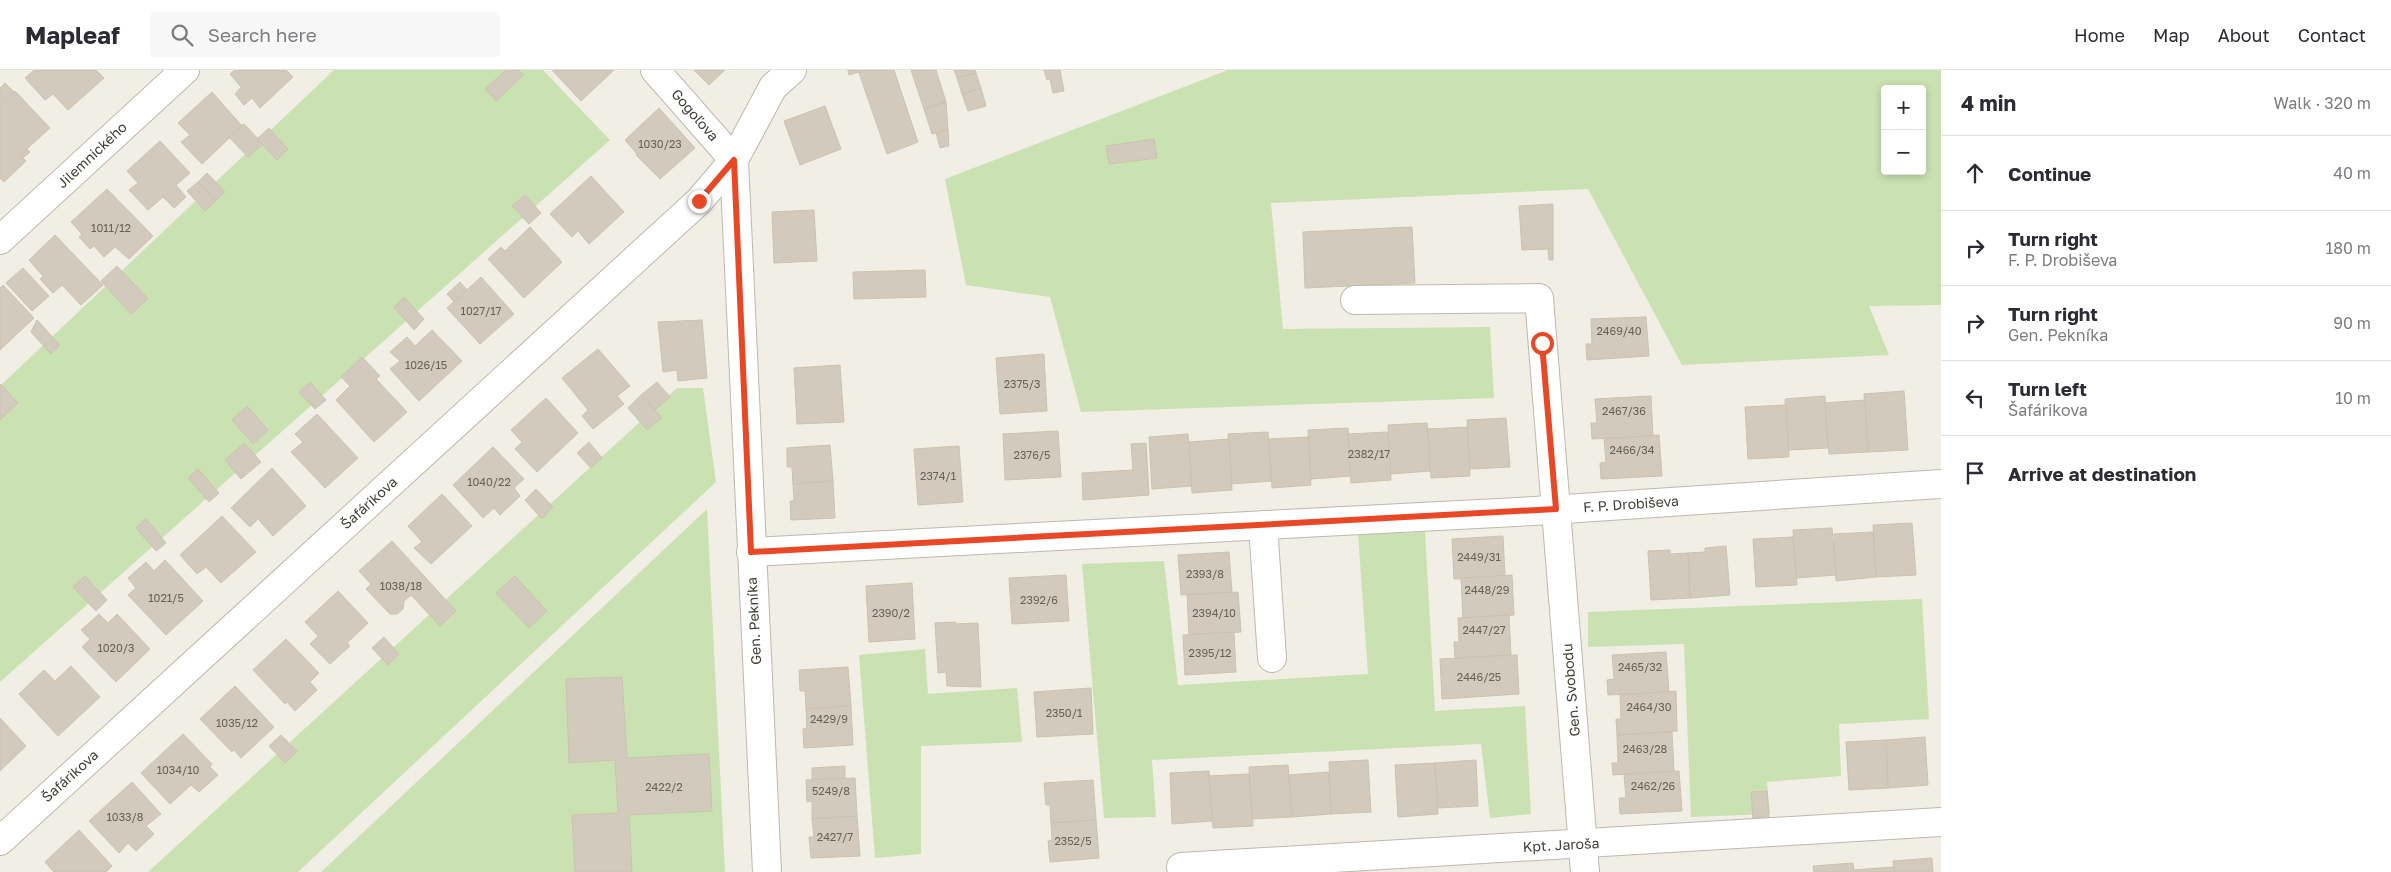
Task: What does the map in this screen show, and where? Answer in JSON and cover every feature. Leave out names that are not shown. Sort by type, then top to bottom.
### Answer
[{"type":"street","name":"Jilemnického","points":[[0,240],[184,70]]},
{"type":"street","name":"Gogoľova","points":[[655,70],[734,160]]},
{"type":"street","name":"Šafárikova","points":[[0,840],[699,201],[734,160],[773,87],[792,70]]},
{"type":"street","name":"Gen. Pekníka","points":[[734,160],[767,872]]},
{"type":"street","name":"Gen. Svobodu","points":[[1355,300],[1539,298],[1585,872]]},
{"type":"street","name":"F. P. Drobiševa","points":[[751,552],[1556,509],[1941,484]]},
{"type":"street","points":[[1263,525],[1272,658]]},
{"type":"street","name":"Kpt. Jaroša","points":[[1181,867],[1303,866],[1583,844],[1941,822]]},
{"type":"green space","points":[[334,70],[543,70],[610,140],[0,682],[0,386]]},
{"type":"green space","points":[[1228,70],[1941,70],[1941,305],[1869,306],[1889,355],[1682,365],[1588,189],[1271,203],[1283,329],[1490,327],[1494,398],[1081,412],[1050,297],[966,285],[945,179]]},
{"type":"green space","points":[[677,388],[703,388],[716,482],[298,872],[148,872]]},
{"type":"green space","points":[[707,509],[725,872],[321,872]]},
{"type":"green space","points":[[1425,532],[1435,711],[1525,706],[1531,814],[1490,818],[1481,744],[1152,760],[1156,817],[1104,818],[1082,564],[1164,561],[1178,685],[1368,674],[1358,534]]},
{"type":"green space","points":[[1922,599],[1929,719],[1839,724],[1841,776],[1767,782],[1770,814],[1691,817],[1684,644],[1588,647],[1588,612]]},
{"type":"green space","points":[[925,649],[928,694],[1017,688],[1022,742],[921,746],[921,854],[875,858],[859,655]]},
{"type":"building","points":[[34,70],[96,70],[104,78],[68,110],[53,94],[45,100],[25,78]]},
{"type":"building","points":[[235,70],[286,70],[293,77],[260,108],[252,98],[244,105],[235,94],[241,87],[230,74]]},
{"type":"building","points":[[506,70],[519,70],[524,75],[496,101],[485,89]]},
{"type":"building","points":[[552,70],[614,70],[581,101]]},
{"type":"building","points":[[694,70],[725,70],[709,85]]},
{"type":"building","points":[[848,70],[858,70],[859,72],[849,75]]},
{"type":"building","points":[[858,70],[894,70],[918,142],[887,154]]},
{"type":"building","points":[[911,70],[936,70],[946,102],[924,109]]},
{"type":"building","points":[[954,70],[975,70],[976,73],[957,78]]},
{"type":"building","points":[[1044,70],[1060,70],[1064,91],[1053,93],[1050,79],[1047,80]]},
{"type":"building","points":[[976,73],[981,88],[962,94],[957,78]]},
{"type":"building","points":[[5,83],[14,92],[0,106],[0,88]]},
{"type":"building","points":[[981,88],[986,106],[968,111],[962,94]]},
{"type":"building","points":[[15,91],[50,128],[20,155],[26,161],[4,182],[0,178],[0,106]]},
{"type":"building","points":[[212,92],[242,126],[202,164],[181,142],[190,135],[178,123]]},
{"type":"building","points":[[946,102],[948,130],[932,134],[924,109]]},
{"type":"building","points":[[825,106],[841,149],[800,165],[784,121]]},
{"type":"building","points":[[659,108],[695,148],[660,179],[636,155],[625,140]]},
{"type":"building","points":[[244,124],[263,144],[248,157],[229,137]]},
{"type":"building","points":[[269,128],[288,149],[277,160],[257,139]]},
{"type":"building","points":[[948,130],[949,146],[940,148],[936,133]]},
{"type":"building","points":[[1154,139],[1157,158],[1109,164],[1106,146]]},
{"type":"building","points":[[160,141],[190,173],[176,185],[186,197],[174,208],[163,197],[148,210],[129,190],[138,183],[127,171]]},
{"type":"building","points":[[27,149],[30,152],[23,158],[20,155]]},
{"type":"building","points":[[207,173],[225,192],[215,201],[198,182]]},
{"type":"building","points":[[591,176],[624,212],[589,244],[578,231],[572,237],[550,214]]},
{"type":"building","points":[[198,182],[215,201],[205,211],[187,191]]},
{"type":"building","points":[[107,189],[153,236],[129,259],[115,247],[104,257],[94,246],[90,249],[79,237],[82,234],[71,222]]},
{"type":"building","points":[[525,195],[541,213],[529,224],[512,206]]},
{"type":"building","points":[[1553,204],[1553,260],[1549,260],[1548,249],[1522,250],[1519,206]]},
{"type":"building","points":[[814,210],[817,261],[774,263],[772,212]]},
{"type":"building","points":[[530,227],[562,262],[524,298],[488,259],[501,247],[505,251]]},
{"type":"building","points":[[1412,227],[1415,283],[1305,288],[1303,232]]},
{"type":"building","points":[[55,235],[103,285],[81,305],[62,285],[53,293],[40,279],[43,276],[29,260]]},
{"type":"building","points":[[117,266],[148,299],[131,314],[101,281]]},
{"type":"building","points":[[23,268],[49,296],[32,311],[6,283]]},
{"type":"building","points":[[925,270],[926,297],[854,299],[853,272]]},
{"type":"building","points":[[481,277],[514,314],[480,344],[447,308]]},
{"type":"building","points":[[460,282],[467,290],[454,302],[447,294]]},
{"type":"building","points":[[3,285],[34,318],[0,350],[0,288]]},
{"type":"building","points":[[404,297],[424,319],[414,330],[394,307]]},
{"type":"building","points":[[1646,317],[1649,356],[1587,360],[1586,344],[1592,344],[1591,319]]},
{"type":"building","points":[[37,320],[60,345],[51,354],[31,332]]},
{"type":"building","points":[[702,320],[707,378],[678,381],[677,370],[663,372],[658,322]]},
{"type":"building","points":[[432,330],[462,361],[419,401],[390,369],[400,361],[390,352],[407,337],[415,346]]},
{"type":"building","points":[[598,349],[630,386],[617,396],[624,404],[593,429],[582,416],[588,410],[562,378]]},
{"type":"building","points":[[1044,354],[1047,411],[1000,414],[996,358]]},
{"type":"building","points":[[362,357],[380,376],[376,379],[407,412],[374,442],[336,400],[350,386],[341,377]]},
{"type":"building","points":[[840,365],[844,422],[797,424],[794,368]]},
{"type":"building","points":[[310,382],[326,400],[315,409],[299,392]]},
{"type":"building","points":[[657,382],[670,397],[655,410],[641,395]]},
{"type":"building","points":[[0,384],[18,403],[0,420]]},
{"type":"building","points":[[1904,391],[1908,450],[1868,452],[1864,394]]},
{"type":"building","points":[[641,395],[662,418],[647,430],[628,408]]},
{"type":"building","points":[[1651,396],[1653,436],[1592,439],[1591,423],[1597,423],[1595,399]]},
{"type":"building","points":[[1825,396],[1828,448],[1788,450],[1785,399]]},
{"type":"building","points":[[546,398],[578,433],[537,472],[515,449],[522,442],[511,430]]},
{"type":"building","points":[[1865,400],[1868,452],[1829,454],[1825,403]]},
{"type":"building","points":[[1786,405],[1789,457],[1748,459],[1745,407]]},
{"type":"building","points":[[247,406],[268,430],[253,444],[232,420]]},
{"type":"building","points":[[317,414],[358,458],[325,488],[291,452],[303,442],[295,434]]},
{"type":"building","points":[[1506,418],[1510,467],[1470,469],[1467,420]]},
{"type":"building","points":[[1427,423],[1430,471],[1390,474],[1388,425]]},
{"type":"building","points":[[1467,427],[1470,476],[1431,478],[1428,429]]},
{"type":"building","points":[[1348,428],[1351,476],[1311,479],[1308,430]]},
{"type":"building","points":[[1058,431],[1061,477],[1005,480],[1003,434]]},
{"type":"building","points":[[1268,432],[1271,481],[1231,484],[1228,434]]},
{"type":"building","points":[[1388,432],[1391,480],[1351,483],[1348,434]]},
{"type":"building","points":[[1188,434],[1192,486],[1152,489],[1149,437]]},
{"type":"building","points":[[1659,435],[1662,476],[1601,479],[1600,463],[1606,462],[1604,439]]},
{"type":"building","points":[[1308,437],[1311,485],[1272,488],[1269,439]]},
{"type":"building","points":[[1229,439],[1232,490],[1192,493],[1189,442]]},
{"type":"building","points":[[589,442],[602,458],[591,468],[577,453]]},
{"type":"building","points":[[244,443],[261,462],[241,479],[225,460]]},
{"type":"building","points":[[1146,443],[1149,495],[1083,500],[1082,473],[1133,470],[1131,444]]},
{"type":"building","points":[[830,445],[833,481],[793,484],[792,467],[787,467],[787,448]]},
{"type":"building","points":[[959,446],[963,502],[918,505],[914,449]]},
{"type":"building","points":[[493,447],[524,479],[514,488],[520,496],[500,515],[494,508],[483,518],[453,485]]},
{"type":"building","points":[[272,468],[306,506],[273,536],[258,519],[250,527],[231,508]]},
{"type":"building","points":[[198,469],[219,493],[209,502],[188,478]]},
{"type":"building","points":[[833,481],[835,518],[791,520],[790,501],[794,501],[793,484]]},
{"type":"building","points":[[536,489],[553,507],[542,519],[525,500]]},
{"type":"building","points":[[442,494],[472,526],[431,564],[414,548],[422,542],[408,526]]},
{"type":"building","points":[[222,516],[256,552],[221,583],[206,567],[197,574],[180,555]]},
{"type":"building","points":[[146,519],[166,543],[156,551],[136,528]]},
{"type":"building","points":[[1912,523],[1916,575],[1876,577],[1873,525]]},
{"type":"building","points":[[1832,528],[1836,575],[1796,578],[1793,530]]},
{"type":"building","points":[[1873,532],[1876,577],[1836,581],[1834,534]]},
{"type":"building","points":[[1503,536],[1505,576],[1454,579],[1452,539]]},
{"type":"building","points":[[1793,537],[1797,585],[1756,587],[1753,539]]},
{"type":"building","points":[[392,541],[456,611],[440,626],[411,595],[404,601],[403,609],[397,614],[390,614],[366,589],[371,584],[359,571]]},
{"type":"building","points":[[1726,546],[1730,595],[1690,598],[1688,553],[1705,552],[1705,548]]},
{"type":"building","points":[[1670,550],[1670,554],[1688,553],[1690,598],[1651,600],[1648,551]]},
{"type":"building","points":[[1229,552],[1232,592],[1181,595],[1178,555]]},
{"type":"building","points":[[165,560],[203,601],[166,635],[128,595],[136,588],[128,578],[146,562],[154,571]]},
{"type":"building","points":[[1066,575],[1069,621],[1012,624],[1009,578]]},
{"type":"building","points":[[1512,575],[1514,615],[1463,618],[1461,578]]},
{"type":"building","points":[[85,576],[107,600],[96,611],[73,587]]},
{"type":"building","points":[[515,576],[547,611],[529,628],[496,593]]},
{"type":"building","points":[[912,583],[915,639],[869,642],[866,586]]},
{"type":"building","points":[[338,591],[368,623],[347,643],[350,646],[330,664],[310,644],[318,636],[305,622]]},
{"type":"building","points":[[1238,592],[1241,632],[1189,635],[1187,595]]},
{"type":"building","points":[[99,614],[108,623],[117,614],[150,649],[116,682],[82,647],[90,639],[81,630]]},
{"type":"building","points":[[1509,615],[1511,655],[1455,658],[1454,642],[1459,642],[1458,618]]},
{"type":"building","points":[[956,622],[955,624],[978,623],[981,687],[947,686],[946,672],[938,673],[935,623]]},
{"type":"building","points":[[1234,632],[1236,672],[1185,675],[1183,635]]},
{"type":"building","points":[[384,637],[399,654],[388,665],[372,648]]},
{"type":"building","points":[[286,639],[319,673],[310,682],[317,690],[295,711],[287,702],[285,704],[253,670]]},
{"type":"building","points":[[1666,652],[1669,692],[1608,695],[1607,680],[1614,679],[1612,655]]},
{"type":"building","points":[[1517,655],[1519,694],[1442,699],[1440,659]]},
{"type":"building","points":[[71,666],[100,697],[58,736],[19,694],[44,670],[55,681]]},
{"type":"building","points":[[848,667],[851,706],[806,709],[805,691],[800,691],[799,670]]},
{"type":"building","points":[[622,677],[627,758],[709,754],[712,811],[629,815],[632,872],[575,872],[572,815],[618,813],[615,760],[569,763],[566,679]]},
{"type":"building","points":[[235,686],[274,727],[241,758],[234,750],[232,752],[200,719]]},
{"type":"building","points":[[1091,688],[1093,734],[1037,737],[1034,692]]},
{"type":"building","points":[[1676,691],[1677,731],[1617,735],[1616,719],[1621,719],[1620,695]]},
{"type":"building","points":[[851,706],[853,745],[804,748],[803,729],[807,728],[806,709]]},
{"type":"building","points":[[0,718],[26,746],[0,771]]},
{"type":"building","points":[[1672,732],[1674,771],[1613,775],[1612,763],[1618,763],[1617,735]]},
{"type":"building","points":[[183,734],[212,764],[210,767],[218,775],[199,792],[191,785],[170,804],[141,773]]},
{"type":"building","points":[[281,735],[297,751],[285,763],[269,746]]},
{"type":"building","points":[[1925,737],[1928,785],[1888,788],[1886,740]]},
{"type":"building","points":[[1886,740],[1888,788],[1849,790],[1846,742]]},
{"type":"building","points":[[1368,760],[1371,812],[1331,814],[1329,762]]},
{"type":"building","points":[[1476,760],[1478,806],[1437,808],[1435,763]]},
{"type":"building","points":[[1435,763],[1438,814],[1398,817],[1395,765]]},
{"type":"building","points":[[1288,765],[1292,817],[1252,819],[1249,767]]},
{"type":"building","points":[[845,766],[845,778],[812,780],[812,768]]},
{"type":"building","points":[[1209,771],[1212,821],[1172,824],[1170,773]]},
{"type":"building","points":[[1679,771],[1682,811],[1620,814],[1619,798],[1626,798],[1624,774]]},
{"type":"building","points":[[1329,772],[1331,814],[1292,817],[1289,775]]},
{"type":"building","points":[[1249,774],[1253,826],[1213,828],[1209,776]]},
{"type":"building","points":[[855,778],[857,816],[812,819],[812,801],[807,802],[806,780]]},
{"type":"building","points":[[1093,780],[1096,820],[1051,823],[1050,805],[1046,805],[1044,783]]},
{"type":"building","points":[[132,782],[161,814],[146,826],[154,834],[136,851],[128,843],[119,853],[89,821]]},
{"type":"building","points":[[1767,791],[1769,819],[1753,820],[1751,792]]},
{"type":"building","points":[[857,816],[860,856],[811,858],[809,837],[814,837],[812,819]]},
{"type":"building","points":[[1096,820],[1099,858],[1050,862],[1048,841],[1052,840],[1051,823]]},
{"type":"building","points":[[79,830],[112,866],[106,872],[54,872],[45,862]]},
{"type":"building","points":[[1932,858],[1933,872],[1894,872],[1893,861]]},
{"type":"building","points":[[1853,863],[1854,872],[1814,872],[1813,866]]},
{"type":"building","points":[[1893,867],[1894,872],[1854,872],[1853,870]]},
{"type":"route","points":[[699,201],[734,160],[751,552],[1556,509],[1542,343]]}]
